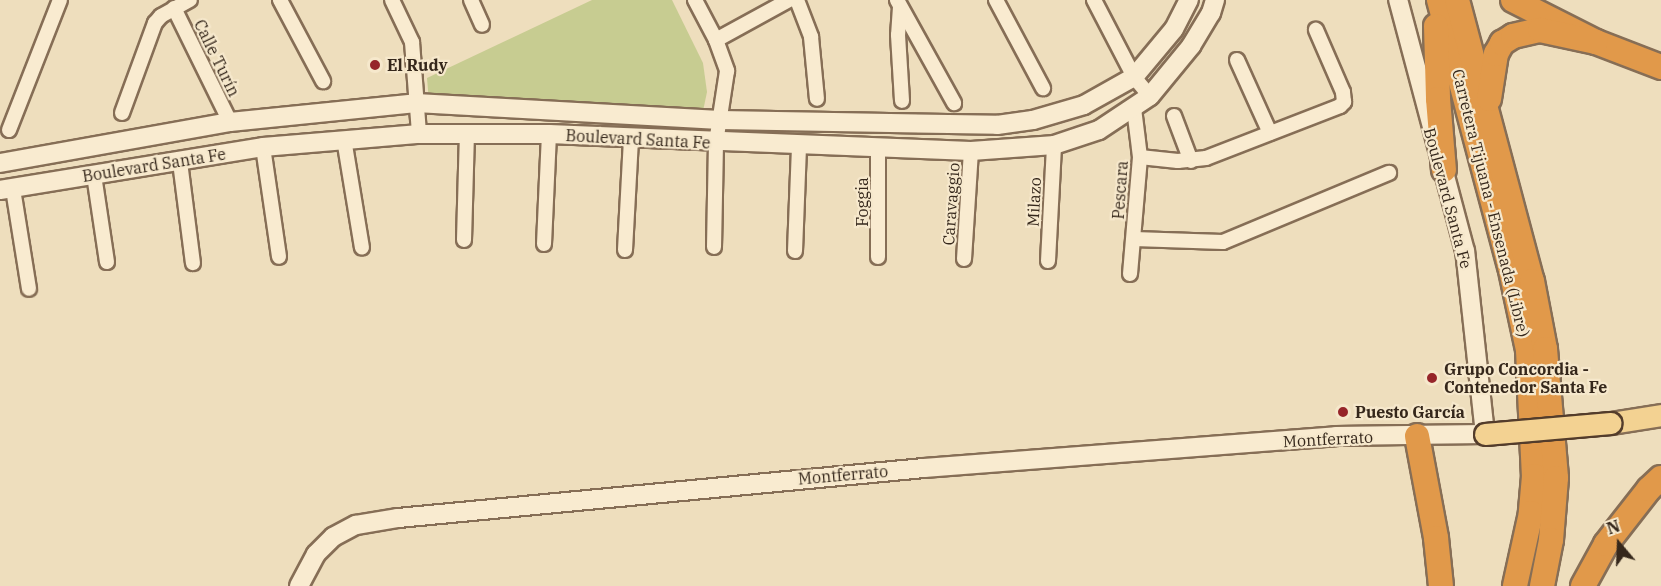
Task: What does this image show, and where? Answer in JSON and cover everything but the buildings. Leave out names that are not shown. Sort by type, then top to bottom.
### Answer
[{"type":"highway","points":[[1437,0],[1438,99],[1444,170]]},
{"type":"highway","name":"Carretera Tijuana - Ensenada (Libre)","points":[[1437,0],[1510,266],[1528,350],[1534,476],[1531,513],[1515,586]]},
{"type":"highway","name":"Carretera Tijuana - Ensenada (Libre)","points":[[1457,0],[1532,281],[1545,349],[1556,478],[1551,540],[1542,586]]},
{"type":"highway","points":[[1513,0],[1596,42],[1661,68]]},
{"type":"highway","points":[[1488,118],[1492,67],[1502,43],[1526,31],[1540,30],[1596,42]]},
{"type":"highway","points":[[1417,436],[1436,538],[1441,586]]},
{"type":"highway","points":[[1583,586],[1606,544],[1649,489],[1661,478]]},
{"type":"main road","name":"Boulevard Santa Fe","points":[[0,163],[230,122],[416,103],[720,120],[997,125],[1033,120],[1084,105],[1134,77],[1174,29],[1189,0]]},
{"type":"main road","name":"Boulevard Santa Fe","points":[[7,189],[263,147],[419,134],[549,134],[799,146],[878,146],[972,151],[1054,145],[1099,130],[1150,96],[1191,46],[1211,13],[1215,0]]},
{"type":"main road","name":"Boulevard Santa Fe","points":[[1398,0],[1432,135],[1444,170],[1465,251],[1485,434]]},
{"type":"main road","points":[[1485,434],[1611,423],[1661,415]]},
{"type":"main road","name":"Montferrato","points":[[299,586],[316,554],[333,537],[356,525],[398,518],[924,468],[1336,436],[1485,434]]},
{"type":"street","points":[[9,130],[60,0]]},
{"type":"street","name":"Calle Turín","points":[[122,113],[151,31],[160,16],[190,0]]},
{"type":"street","points":[[280,0],[323,81]]},
{"type":"street","points":[[471,0],[482,25]]},
{"type":"street","points":[[695,0],[716,40],[727,71],[716,142],[714,247]]},
{"type":"street","points":[[716,40],[789,0]]},
{"type":"street","points":[[797,0],[811,37],[818,99]]},
{"type":"street","points":[[996,0],[1043,88]]},
{"type":"street","points":[[1094,0],[1134,77],[1150,96]]},
{"type":"street","points":[[397,1],[412,42],[419,134]]},
{"type":"street","points":[[898,3],[903,101]]},
{"type":"street","points":[[898,3],[954,103]]},
{"type":"street","name":"Calle Turín","points":[[174,8],[230,122]]},
{"type":"street","points":[[1140,157],[1191,161],[1206,158],[1335,108],[1344,102],[1343,92],[1316,30]]},
{"type":"street","points":[[1237,60],[1270,134]]},
{"type":"street","name":"Pescara","points":[[1130,274],[1140,157],[1134,108]]},
{"type":"street","points":[[1174,116],[1191,161]]},
{"type":"street","points":[[464,240],[467,133]]},
{"type":"street","points":[[544,244],[549,134]]},
{"type":"street","points":[[344,139],[362,248]]},
{"type":"street","points":[[625,250],[631,139]]},
{"type":"street","name":"Milazo","points":[[1048,261],[1054,145]]},
{"type":"street","points":[[795,251],[799,146]]},
{"type":"street","name":"Foggia","points":[[878,146],[878,257]]},
{"type":"street","points":[[263,147],[279,257]]},
{"type":"street","name":"Caravaggio","points":[[964,259],[972,151]]},
{"type":"street","points":[[180,162],[193,262]]},
{"type":"street","points":[[1134,239],[1214,243],[1230,241],[1389,173]]},
{"type":"street","points":[[94,175],[107,262]]},
{"type":"street","points":[[7,189],[29,289]]},
{"type":"green space","points":[[592,0],[672,0],[703,63],[707,92],[703,111],[429,102],[427,78]]},
{"type":"place","name":"El Rudy","points":[[375,65]]},
{"type":"place","name":"Grupo Concordia - Contenedor Santa Fe","points":[[1432,378]]},
{"type":"place","name":"Puesto García","points":[[1343,412]]}]
